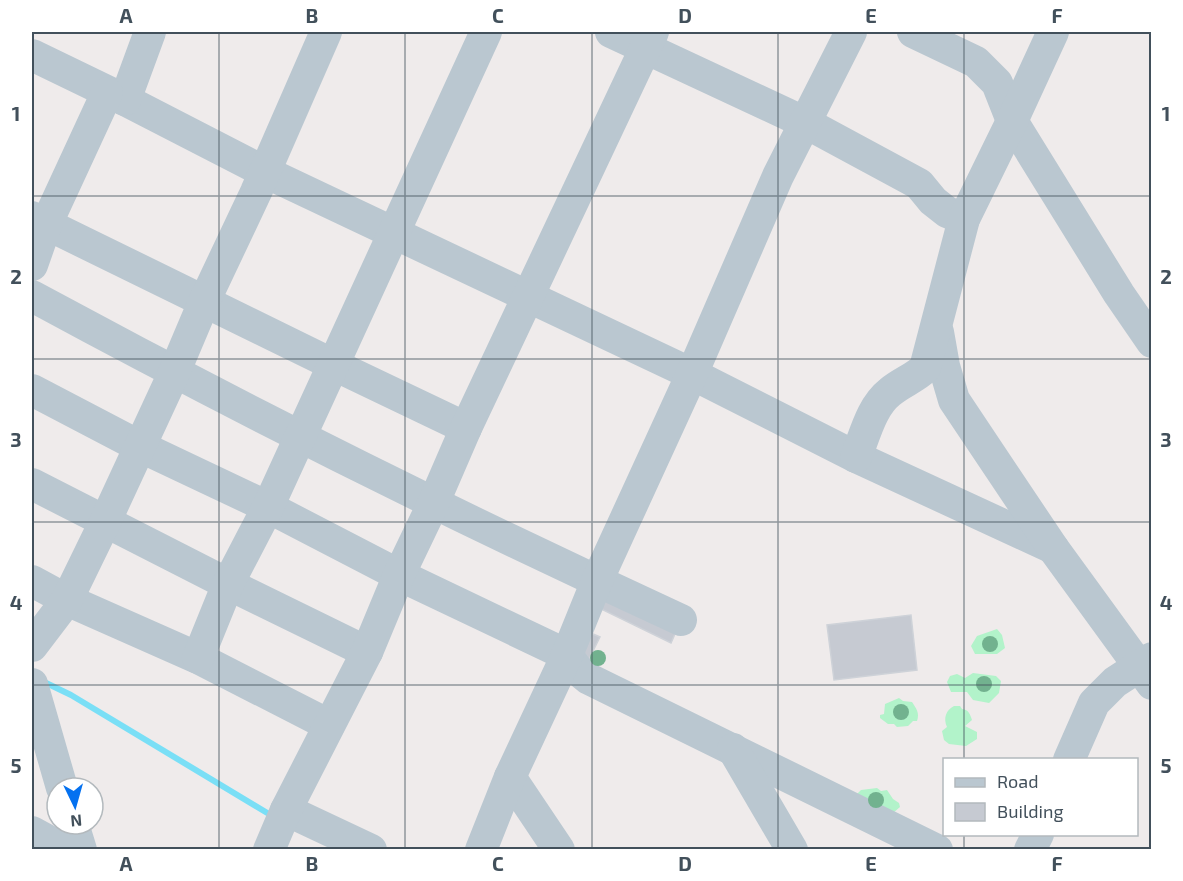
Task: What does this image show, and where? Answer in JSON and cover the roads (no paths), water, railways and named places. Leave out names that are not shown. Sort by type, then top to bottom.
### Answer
[{"type":"street","points":[[32,265],[39,221],[116,97],[150,32]]},
{"type":"street","points":[[198,658],[228,584],[268,507],[486,32]]},
{"type":"street","points":[[611,32],[649,39],[919,184],[933,201],[947,212],[964,219]]},
{"type":"street","points":[[481,849],[510,777],[567,656],[597,581],[692,374],[778,176],[851,32]]},
{"type":"street","points":[[914,32],[976,62],[997,84],[1012,122],[1119,294],[1152,342]]},
{"type":"street","points":[[856,457],[876,406],[888,393],[925,368],[964,219],[1053,32]]},
{"type":"street","points":[[32,646],[66,600],[105,522],[256,192],[316,38]]},
{"type":"street","points":[[269,849],[286,810],[367,652],[399,575],[466,428],[649,39]]},
{"type":"street","points":[[32,55],[263,171],[692,374],[856,457],[1053,548]]},
{"type":"street","points":[[39,221],[466,428]]},
{"type":"street","points":[[32,296],[174,373],[299,436],[681,620]]},
{"type":"street","points":[[936,325],[954,400],[1053,548],[1147,669],[1115,682],[1094,703],[1069,758]]},
{"type":"street","points":[[32,390],[139,446],[268,507],[399,575],[567,656],[589,679],[937,849]]},
{"type":"street","points":[[32,484],[367,652]]},
{"type":"street","points":[[32,581],[66,600],[198,658],[329,725]]},
{"type":"street","points":[[32,684],[59,776]]},
{"type":"street","points":[[733,749],[792,849]]},
{"type":"street","points":[[510,777],[559,849]]},
{"type":"street","points":[[286,810],[371,849]]},
{"type":"street","points":[[32,832],[65,849]]},
{"type":"waterway","points":[[42,681],[71,695],[274,817]]}]
